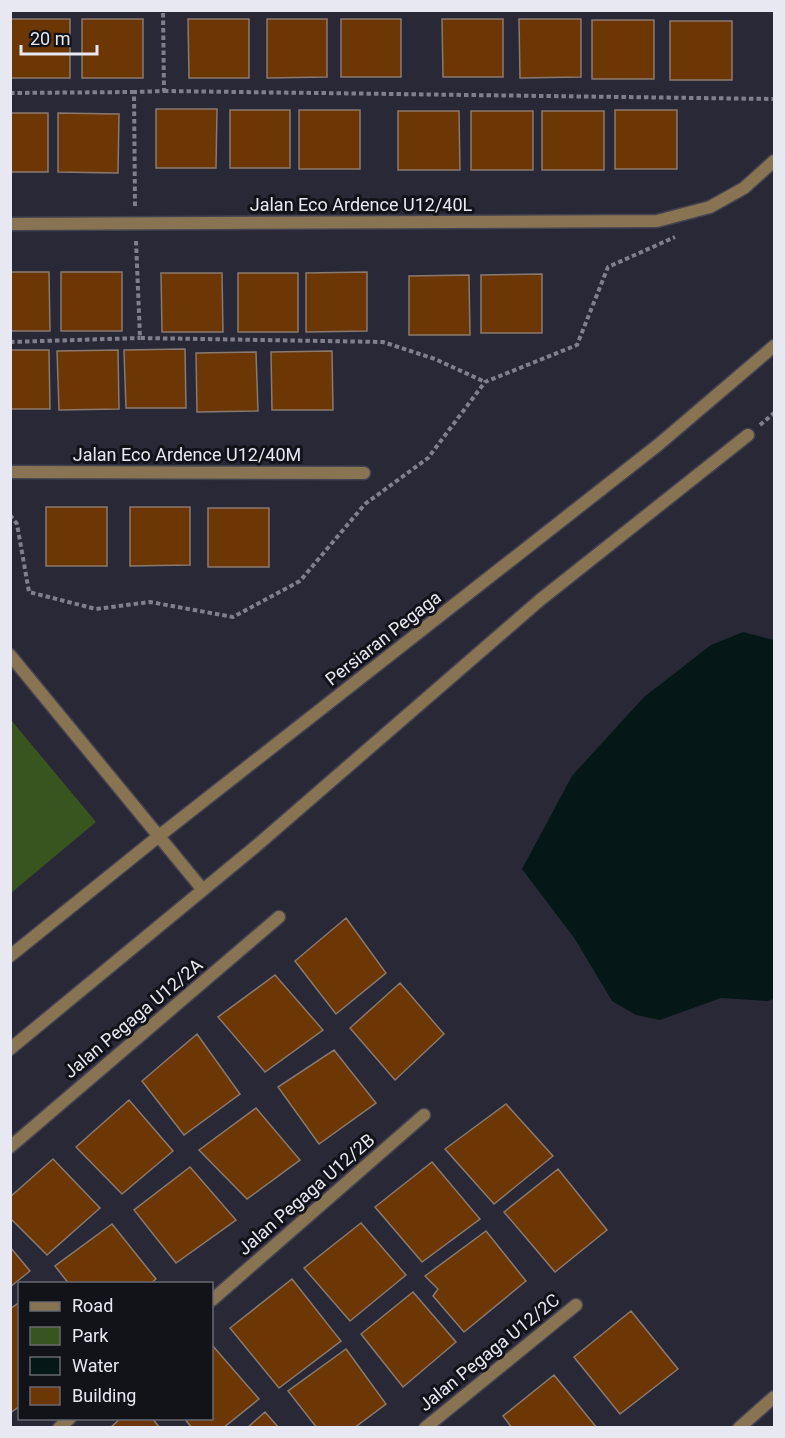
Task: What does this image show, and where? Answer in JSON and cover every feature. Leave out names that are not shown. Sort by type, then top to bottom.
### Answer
[{"type":"street","name":"Jalan Eco Ardence U12/40L","points":[[10,224],[657,221],[710,207],[744,188],[774,161]]},
{"type":"street","name":"Persiaran Pegaga","points":[[10,956],[159,836],[658,445],[774,346]]},
{"type":"street","points":[[10,1050],[264,840],[540,600],[748,435]]},
{"type":"street","name":"Jalan Eco Ardence U12/40M","points":[[10,472],[364,473]]},
{"type":"street","points":[[10,655],[203,890]]},
{"type":"street","name":"Jalan Pegaga U12/2A","points":[[10,1147],[279,917]]},
{"type":"street","name":"Jalan Pegaga U12/2B","points":[[213,1299],[424,1115]]},
{"type":"street","name":"Jalan Pegaga U12/2C","points":[[425,1428],[576,1305]]},
{"type":"street","points":[[739,1428],[774,1397]]},
{"type":"path","points":[[163,10],[164,91]]},
{"type":"path","points":[[10,93],[164,91],[774,99]]},
{"type":"path","points":[[134,92],[135,223],[140,338]]},
{"type":"path","points":[[10,342],[140,338],[383,342],[435,359],[485,382]]},
{"type":"green space","points":[[11,720],[96,822],[10,893]]},
{"type":"water","points":[[743,632],[774,640],[774,999],[767,1001],[721,998],[660,1020],[636,1015],[612,1001],[575,939],[522,869],[572,776],[644,697],[711,645]]},
{"type":"building","points":[[10,19],[70,19],[70,78],[10,78]]},
{"type":"building","points":[[82,19],[143,19],[143,78],[82,78]]},
{"type":"building","points":[[188,19],[249,19],[249,78],[189,78]]},
{"type":"building","points":[[267,19],[327,19],[327,77],[267,78]]},
{"type":"building","points":[[341,19],[401,19],[401,77],[341,77]]},
{"type":"building","points":[[442,19],[503,19],[503,77],[443,77]]},
{"type":"building","points":[[519,19],[581,19],[581,77],[520,78]]},
{"type":"building","points":[[592,20],[654,20],[654,79],[592,79]]},
{"type":"building","points":[[670,21],[732,21],[732,80],[670,80]]},
{"type":"building","points":[[156,109],[217,109],[216,168],[156,168]]},
{"type":"building","points":[[230,110],[290,110],[290,168],[230,168]]},
{"type":"building","points":[[299,110],[360,110],[360,169],[299,169]]},
{"type":"building","points":[[615,110],[677,110],[677,169],[615,169]]},
{"type":"building","points":[[398,111],[459,111],[460,170],[398,170]]},
{"type":"building","points":[[471,111],[533,111],[533,170],[471,170]]},
{"type":"building","points":[[542,111],[604,111],[604,170],[542,170]]},
{"type":"building","points":[[10,113],[48,113],[48,172],[10,172]]},
{"type":"building","points":[[58,113],[119,114],[118,173],[58,172]]},
{"type":"building","points":[[10,272],[49,272],[50,331],[10,331]]},
{"type":"building","points":[[61,272],[122,272],[122,331],[61,331]]},
{"type":"building","points":[[367,272],[367,331],[306,332],[306,273]]},
{"type":"building","points":[[161,273],[222,273],[223,332],[162,332]]},
{"type":"building","points":[[238,273],[298,273],[298,332],[238,332]]},
{"type":"building","points":[[542,274],[542,333],[481,333],[481,275]]},
{"type":"building","points":[[469,275],[470,335],[409,335],[409,276]]},
{"type":"building","points":[[185,349],[186,408],[126,408],[124,350]]},
{"type":"building","points":[[10,350],[49,350],[50,409],[10,409]]},
{"type":"building","points":[[118,350],[119,409],[59,410],[57,351]]},
{"type":"building","points":[[332,351],[333,410],[272,410],[271,352]]},
{"type":"building","points":[[256,352],[258,411],[197,412],[196,353]]},
{"type":"building","points":[[46,507],[107,507],[107,566],[46,566]]},
{"type":"building","points":[[130,507],[190,507],[190,565],[130,566]]},
{"type":"building","points":[[208,508],[269,508],[269,567],[208,567]]},
{"type":"building","points":[[346,918],[386,973],[336,1014],[295,961]]},
{"type":"building","points":[[275,975],[323,1030],[265,1072],[218,1017]]},
{"type":"building","points":[[400,983],[444,1034],[395,1080],[350,1028]]},
{"type":"building","points":[[197,1034],[240,1094],[184,1135],[142,1081]]},
{"type":"building","points":[[334,1050],[376,1103],[319,1144],[278,1087]]},
{"type":"building","points":[[129,1100],[173,1151],[122,1194],[76,1147]]},
{"type":"building","points":[[506,1104],[553,1156],[494,1204],[445,1149]]},
{"type":"building","points":[[256,1108],[300,1160],[247,1199],[199,1150]]},
{"type":"building","points":[[53,1159],[100,1208],[47,1255],[10,1218],[10,1197]]},
{"type":"building","points":[[432,1162],[480,1219],[422,1262],[375,1207]]},
{"type":"building","points":[[190,1167],[236,1220],[176,1263],[134,1210]]},
{"type":"building","points":[[558,1169],[607,1230],[555,1272],[504,1212]]},
{"type":"building","points":[[361,1223],[406,1275],[350,1321],[304,1268]]},
{"type":"building","points":[[112,1224],[156,1279],[152,1282],[67,1282],[55,1266]]},
{"type":"building","points":[[486,1231],[526,1281],[464,1332],[433,1296],[438,1289],[425,1276]]},
{"type":"building","points":[[10,1247],[30,1271],[10,1287]]},
{"type":"building","points":[[292,1279],[341,1341],[279,1388],[230,1328]]},
{"type":"building","points":[[413,1292],[456,1342],[403,1387],[361,1334]]},
{"type":"building","points":[[18,1303],[18,1407],[10,1413],[10,1309]]},
{"type":"building","points":[[631,1311],[678,1369],[620,1414],[574,1357]]},
{"type":"building","points":[[213,1346],[259,1399],[223,1428],[192,1428],[186,1420],[213,1420]]},
{"type":"building","points":[[346,1349],[386,1404],[354,1428],[317,1428],[288,1391]]},
{"type":"building","points":[[554,1375],[597,1428],[512,1428],[503,1416]]},
{"type":"building","points":[[265,1412],[279,1428],[247,1428]]},
{"type":"building","points":[[119,1420],[154,1420],[160,1428],[110,1428]]}]
